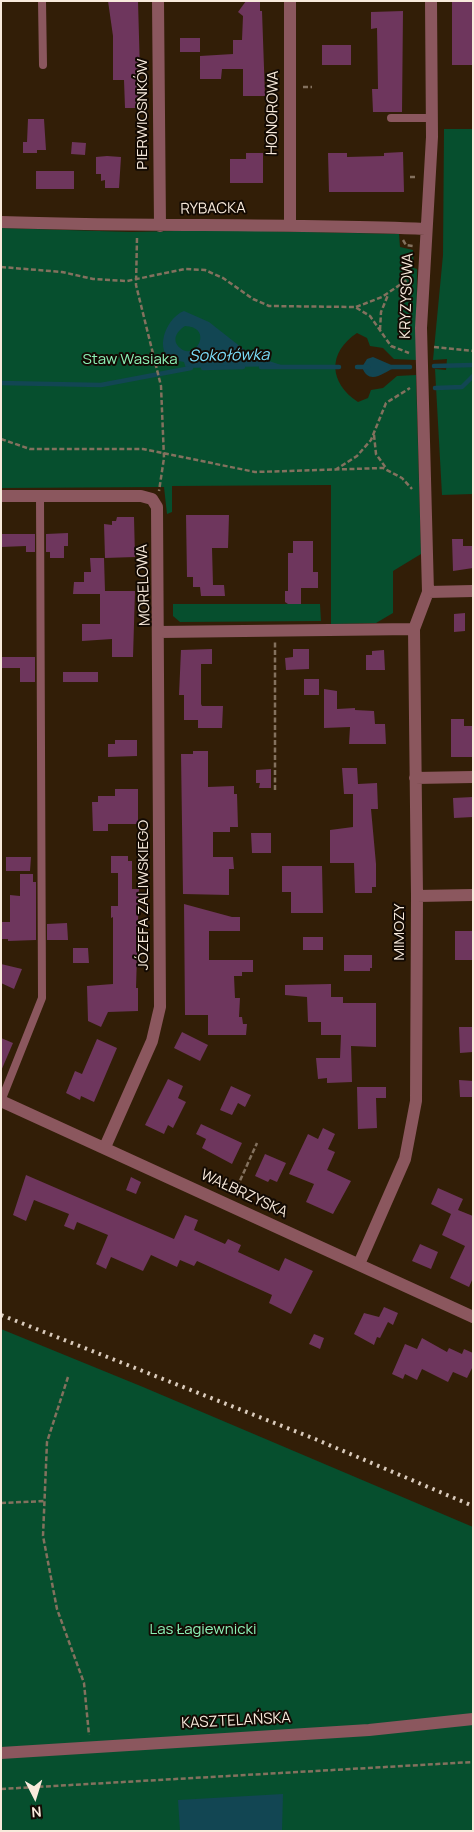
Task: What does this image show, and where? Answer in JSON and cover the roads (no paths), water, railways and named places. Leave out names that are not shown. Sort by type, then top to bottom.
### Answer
[{"type":"street","name":"PIERWIOSNKÓW","points":[[158,1],[160,226]]},
{"type":"street","name":"HONOROWA","points":[[290,1],[290,224]]},
{"type":"street","name":"KRYZYSOWA","points":[[428,592],[417,357],[432,118],[431,1]]},
{"type":"street","name":"RYBACKA","points":[[1,222],[160,226],[290,224],[426,229]]},
{"type":"street","name":"MORELOWA","points":[[1,496],[148,496],[156,502],[158,513],[159,632],[414,629]]},
{"type":"street","points":[[428,592],[473,591]]},
{"type":"street","name":"MIMOZY","points":[[359,1264],[405,1160],[412,1132],[417,1077],[414,629],[428,592]]},
{"type":"street","name":"JÓZEFA ZALIWSKIEGO","points":[[105,1147],[152,1041],[160,1008],[159,632]]},
{"type":"street","points":[[415,778],[473,777]]},
{"type":"street","points":[[417,896],[473,895]]},
{"type":"street","name":"WAŁBRZYSKA","points":[[1,1101],[473,1317]]},
{"type":"street","name":"KASZTELAŃSKA","points":[[1,1752],[369,1730],[473,1719]]},
{"type":"lane","points":[[42,1],[43,65]]},
{"type":"lane","points":[[391,118],[432,118]]},
{"type":"lane","points":[[1,1101],[42,998],[40,496]]},
{"type":"water","name":"Staw Wasiaka","points":[[184,311],[209,322],[251,355],[284,366],[186,368],[184,362],[169,359],[163,346],[165,332],[178,314]],"holes":[[[185,326],[194,328],[199,332],[199,343],[192,351],[180,348],[176,342],[176,336],[180,330]]]},
{"type":"water","points":[[373,357],[396,367],[381,375],[368,376],[362,367],[367,359]]},
{"type":"water","points":[[283,1794],[282,1831],[180,1831],[178,1800]]},
{"type":"waterway","name":"Sokołówka","points":[[434,366],[473,365]]},
{"type":"waterway","name":"Sokołówka","points":[[203,368],[243,367]]},
{"type":"waterway","name":"Sokołówka","points":[[261,367],[339,367]]},
{"type":"waterway","name":"Sokołówka","points":[[357,367],[368,367]]},
{"type":"waterway","name":"Sokołówka","points":[[391,367],[410,367]]},
{"type":"waterway","name":"Sokołówka","points":[[1,383],[101,385],[191,368]]},
{"type":"waterway","points":[[435,388],[462,387],[473,376]]},
{"type":"railway","points":[[1,1315],[315,1439],[473,1506]]},
{"type":"park label","name":"Las Łagiewnicki","points":[[203,1630]]}]
